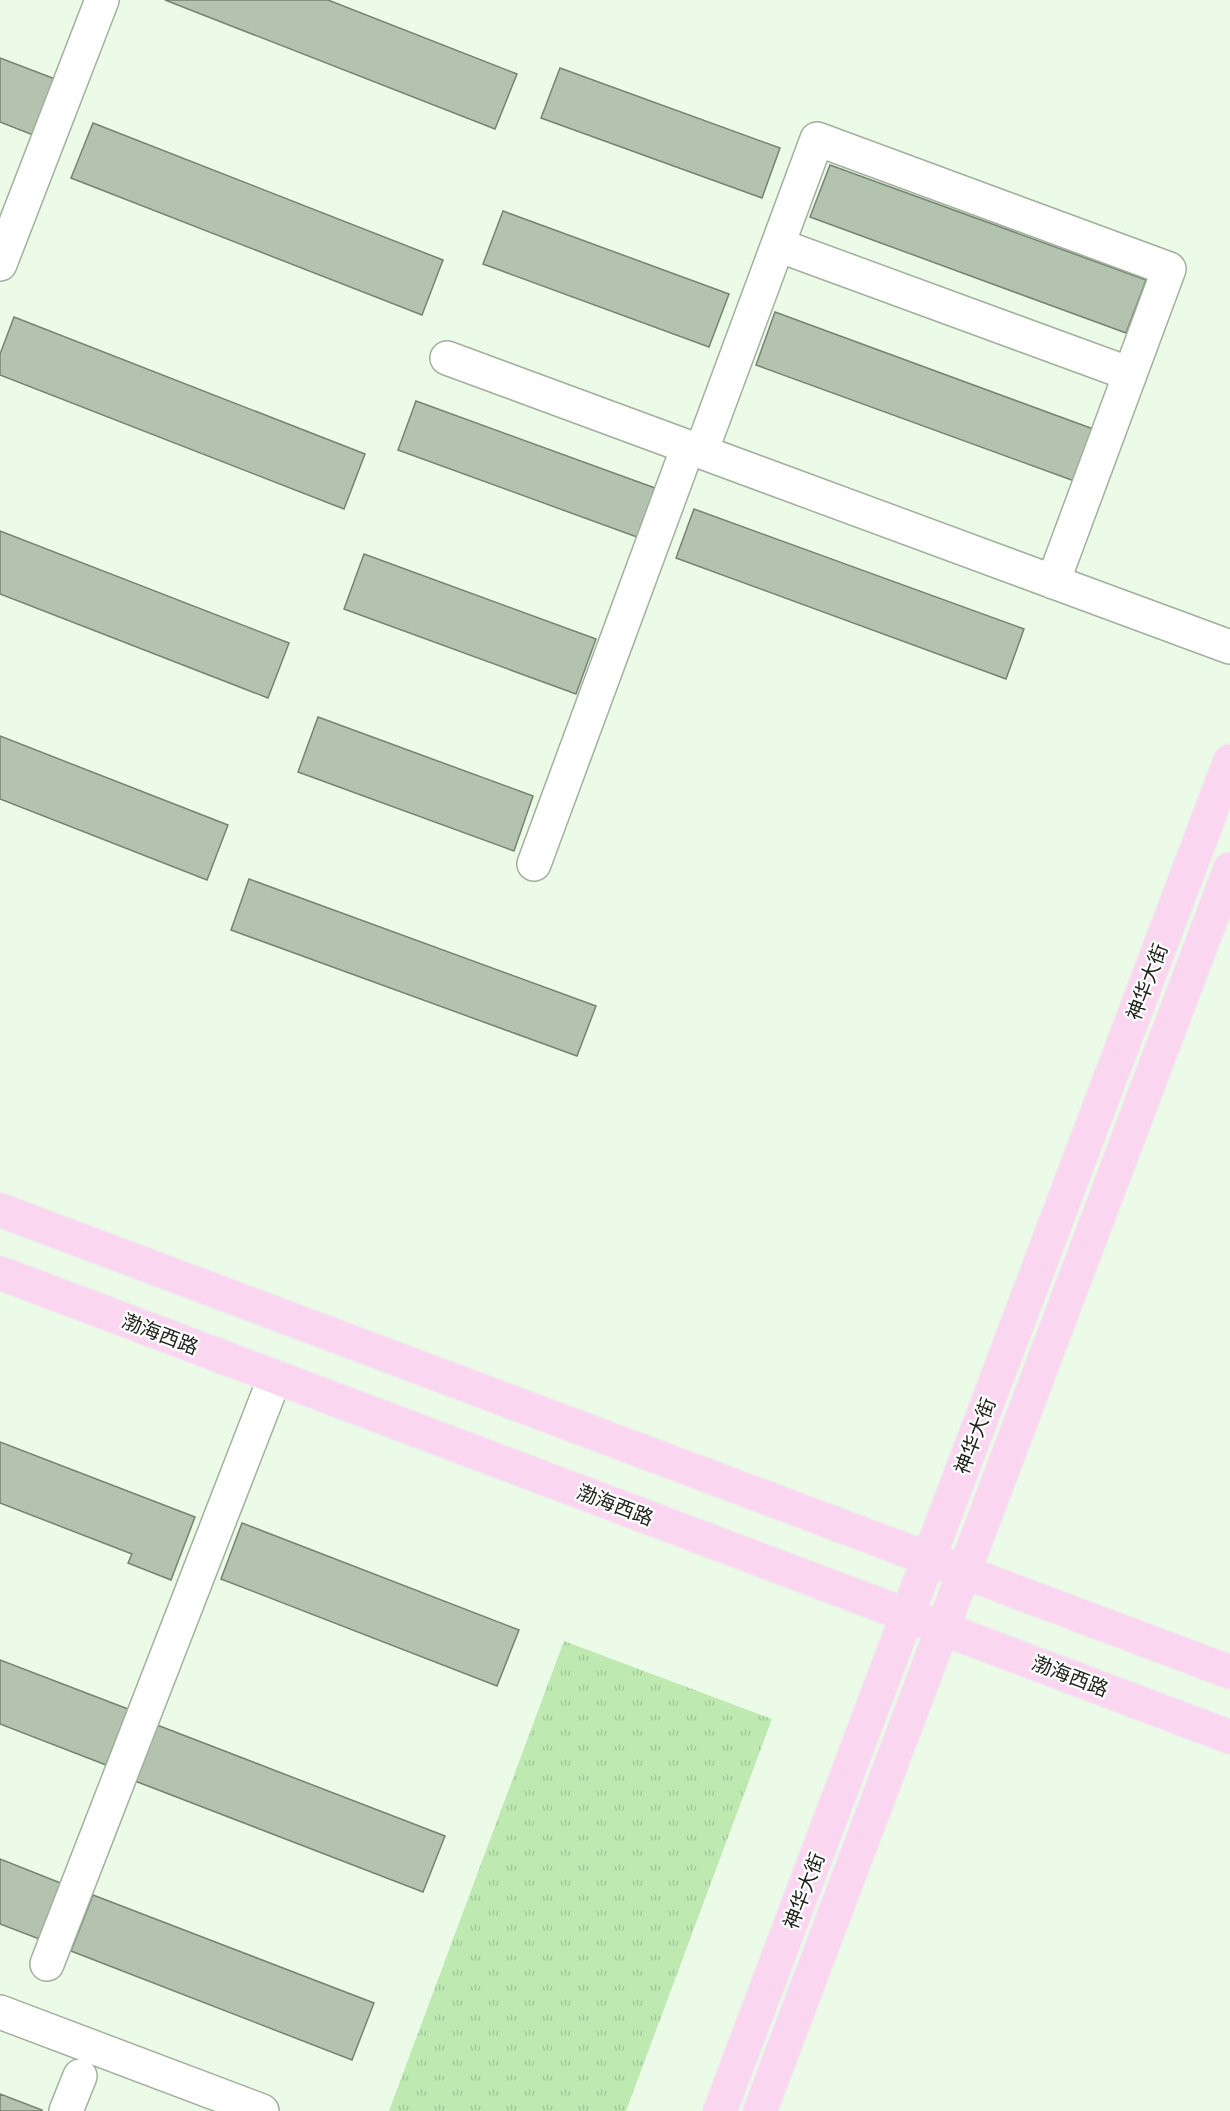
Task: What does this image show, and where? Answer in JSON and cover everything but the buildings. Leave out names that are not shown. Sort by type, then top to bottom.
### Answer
[{"type":"main road","name":"神华大街","points":[[720,2111],[1230,762]]},
{"type":"main road","name":"神华大街","points":[[760,2111],[1230,869]]},
{"type":"main road","points":[[0,1210],[928,1561],[1230,1672]]},
{"type":"main road","name":"渤海西路","points":[[0,1273],[1230,1737]]},
{"type":"street","points":[[0,264],[102,0]]},
{"type":"street","points":[[534,864],[817,138],[1168,269],[1053,582]]},
{"type":"street","points":[[777,245],[1130,374]]},
{"type":"street","points":[[447,358],[1230,647]]},
{"type":"street","points":[[47,1964],[275,1377]]},
{"type":"street","points":[[0,2012],[262,2111]]},
{"type":"street","points":[[66,2111],[80,2076]]},
{"type":"green space","points":[[564,1641],[772,1719],[626,2111],[389,2111]]}]
